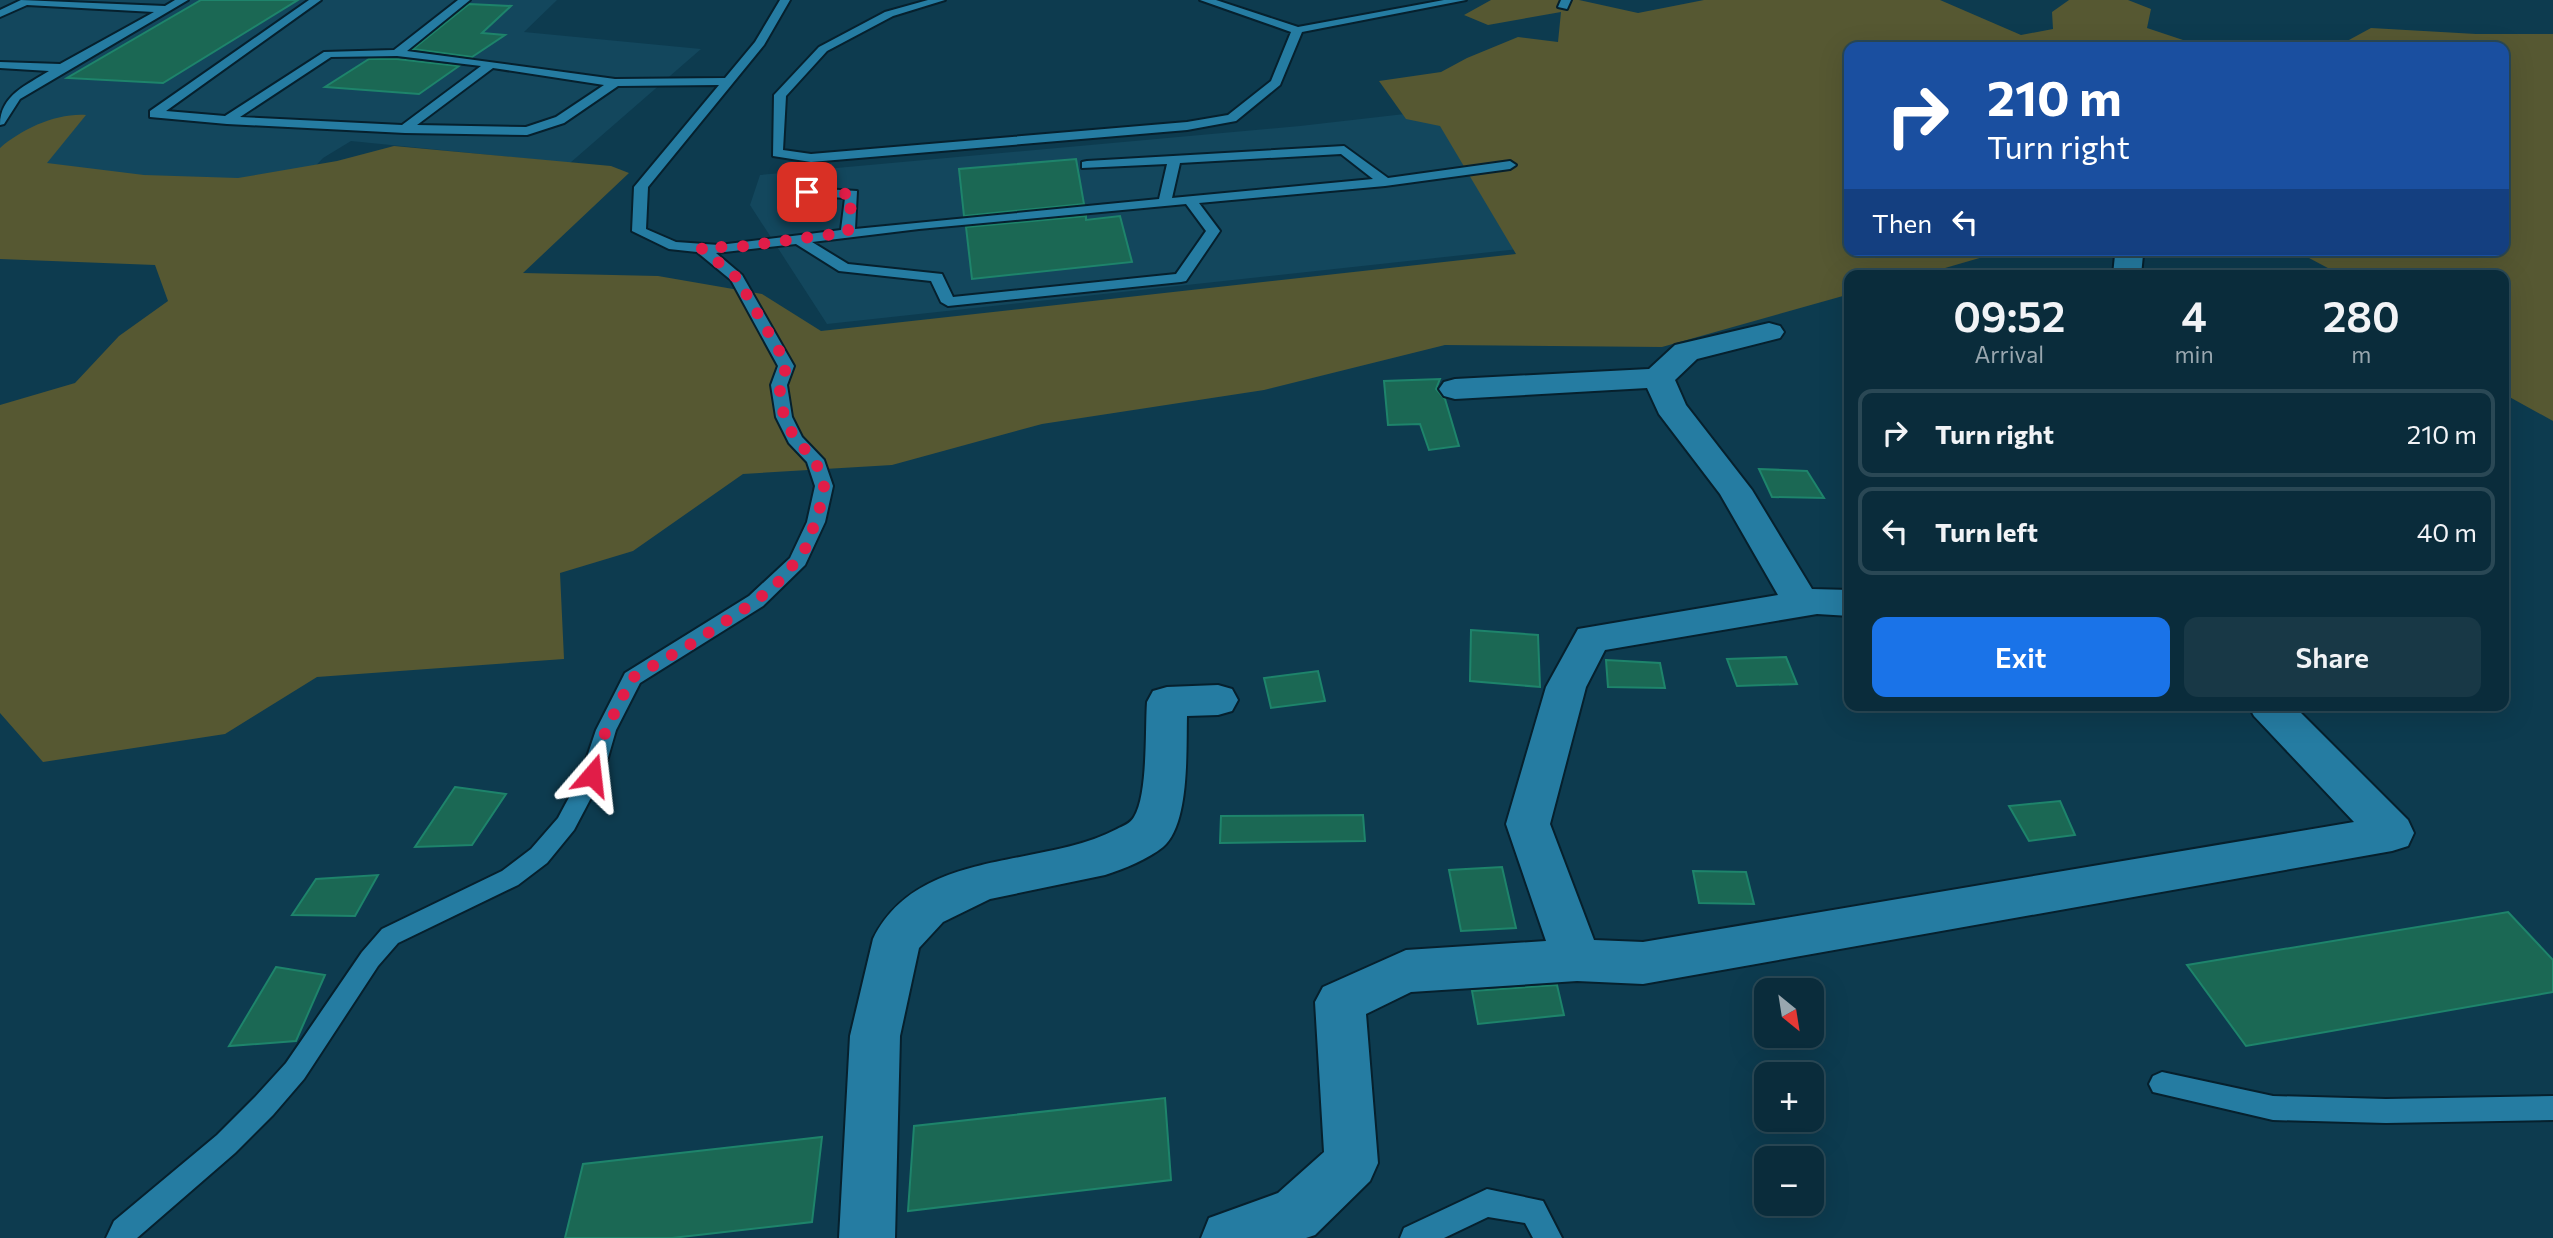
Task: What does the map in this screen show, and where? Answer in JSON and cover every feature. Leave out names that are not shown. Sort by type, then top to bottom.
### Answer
[{"type":"street","points":[[1455,389],[1658,378],[1686,352],[1769,332]]},
{"type":"street","points":[[1658,378],[1671,407],[1735,490],[1802,604]]},
{"type":"street","points":[[1577,960],[1528,824],[1566,687],[1592,639],[1817,601],[1844,603]]},
{"type":"street","points":[[867,1238],[875,1036],[897,939],[927,908],[982,882],[1105,857],[1149,833],[1163,802],[1167,702],[1218,700]]},
{"type":"street","points":[[1231,1238],[1295,1215],[1351,1163],[1340,1002],[1406,971],[1577,960],[1643,963],[2392,832],[2274,711]]},
{"type":"lane","points":[[0,121],[15,97],[183,0]]},
{"type":"lane","points":[[316,0],[154,114],[405,129],[527,131],[560,120],[615,83]]},
{"type":"lane","points":[[397,53],[465,0]]},
{"type":"lane","points":[[785,0],[760,43],[641,187],[639,231],[674,246],[719,249],[848,232],[1385,182],[1510,165]]},
{"type":"lane","points":[[940,0],[889,14],[823,49],[780,95],[777,153],[811,158],[1187,126],[1232,118],[1276,83],[1297,30]]},
{"type":"lane","points":[[1205,0],[1297,30],[1461,0]]},
{"type":"lane","points":[[0,14],[25,2],[164,9]]},
{"type":"lane","points":[[227,120],[328,54],[397,53],[615,83],[729,81]]},
{"type":"lane","points":[[405,129],[491,64]]},
{"type":"lane","points":[[0,65],[62,68]]},
{"type":"lane","points":[[1087,166],[1344,150],[1385,182]]},
{"type":"lane","points":[[1165,201],[1175,159]]},
{"type":"lane","points":[[807,192],[852,194],[848,232]]},
{"type":"lane","points":[[799,240],[844,268],[937,277],[948,302],[1181,278],[1213,231],[1190,200]]},
{"type":"lane","points":[[120,1238],[124,1231],[226,1144],[264,1106],[295,1071],[370,959],[390,936],[510,878],[539,856],[566,824],[592,775],[606,730],[632,678],[696,641],[756,601],[783,578],[803,553],[816,522],[824,486],[815,460],[795,439],[784,417],[779,385],[785,371],[785,361],[737,278],[701,248]]},
{"type":"lane","points":[[2162,1084],[2273,1108],[2375,1111],[2553,1108]]},
{"type":"lane","points":[[1414,1238],[1487,1203],[1533,1210],[1548,1238]]},
{"type":"shaded area","points":[[0,0],[557,0],[524,32],[701,49],[570,163],[351,141],[323,158],[303,179],[0,180]]},
{"type":"shaded area","points":[[1457,108],[1546,246],[827,324],[750,205],[760,175],[1300,126]]},
{"type":"green space","points":[[1491,0],[1579,0],[1638,13],[1704,0],[1940,0],[2021,35],[2053,29],[2052,12],[2069,0],[2128,0],[2151,9],[2147,28],[2189,42],[1844,42],[1844,256],[1993,256],[1938,270],[1844,270],[1844,296],[1662,347],[1445,345],[1264,390],[1042,424],[892,465],[743,474],[633,551],[560,573],[564,659],[317,677],[225,734],[43,762],[0,713],[0,405],[75,383],[119,336],[168,301],[155,265],[0,259],[0,148],[29,129],[63,117],[86,115],[47,163],[144,175],[238,178],[337,161],[394,146],[611,166],[629,173],[523,273],[658,276],[762,294],[821,331],[1516,254],[1440,126],[1406,119],[1379,81],[1441,72],[1518,37],[1558,42],[1561,12],[1488,25],[1464,15]]},
{"type":"green space","points":[[2371,28],[2476,34],[2553,34],[2553,421],[2509,397],[2509,270],[2332,270],[2305,256],[2509,256],[2509,42],[2345,42]]},
{"type":"building","points":[[201,0],[298,0],[163,83],[67,78]]},
{"type":"building","points":[[469,4],[511,6],[482,33],[505,35],[472,57],[413,49]]},
{"type":"building","points":[[369,59],[397,59],[459,66],[419,94],[325,87]]},
{"type":"building","points":[[1076,159],[1084,204],[964,216],[959,169]]},
{"type":"building","points":[[1086,216],[1086,220],[1120,216],[1132,262],[972,279],[966,227]]},
{"type":"building","points":[[1440,379],[1436,389],[1445,399],[1459,446],[1429,450],[1420,424],[1388,425],[1384,381]]},
{"type":"building","points":[[1759,469],[1807,471],[1824,498],[1772,497]]},
{"type":"building","points":[[1471,630],[1538,635],[1540,687],[1470,681]]},
{"type":"building","points":[[1786,657],[1797,684],[1737,686],[1727,659]]},
{"type":"building","points":[[1606,660],[1660,663],[1665,688],[1608,687]]},
{"type":"building","points":[[1318,671],[1325,701],[1271,708],[1264,678]]},
{"type":"building","points":[[455,787],[506,794],[472,845],[415,847]]},
{"type":"building","points":[[2060,801],[2075,835],[2029,841],[2009,806]]},
{"type":"building","points":[[1363,815],[1365,841],[1220,843],[1221,816]]},
{"type":"building","points":[[1502,867],[1516,928],[1461,931],[1449,870]]},
{"type":"building","points":[[1693,871],[1746,872],[1754,904],[1699,903]]},
{"type":"building","points":[[378,875],[355,916],[292,915],[316,879]]},
{"type":"building","points":[[2508,912],[2553,960],[2553,992],[2246,1046],[2187,965]]},
{"type":"building","points":[[276,967],[325,975],[296,1041],[229,1046]]},
{"type":"building","points":[[1557,985],[1564,1015],[1478,1024],[1472,991]]},
{"type":"building","points":[[1165,1098],[1171,1180],[908,1211],[914,1126]]},
{"type":"building","points":[[822,1137],[812,1222],[672,1238],[565,1238],[583,1164]]},
{"type":"route","points":[[592,775],[606,730],[632,678],[696,641],[756,601],[798,561],[816,522],[824,486],[815,460],[795,439],[784,417],[779,385],[785,371],[785,361],[737,278],[701,248],[719,249],[848,232],[852,194],[807,192]]}]
